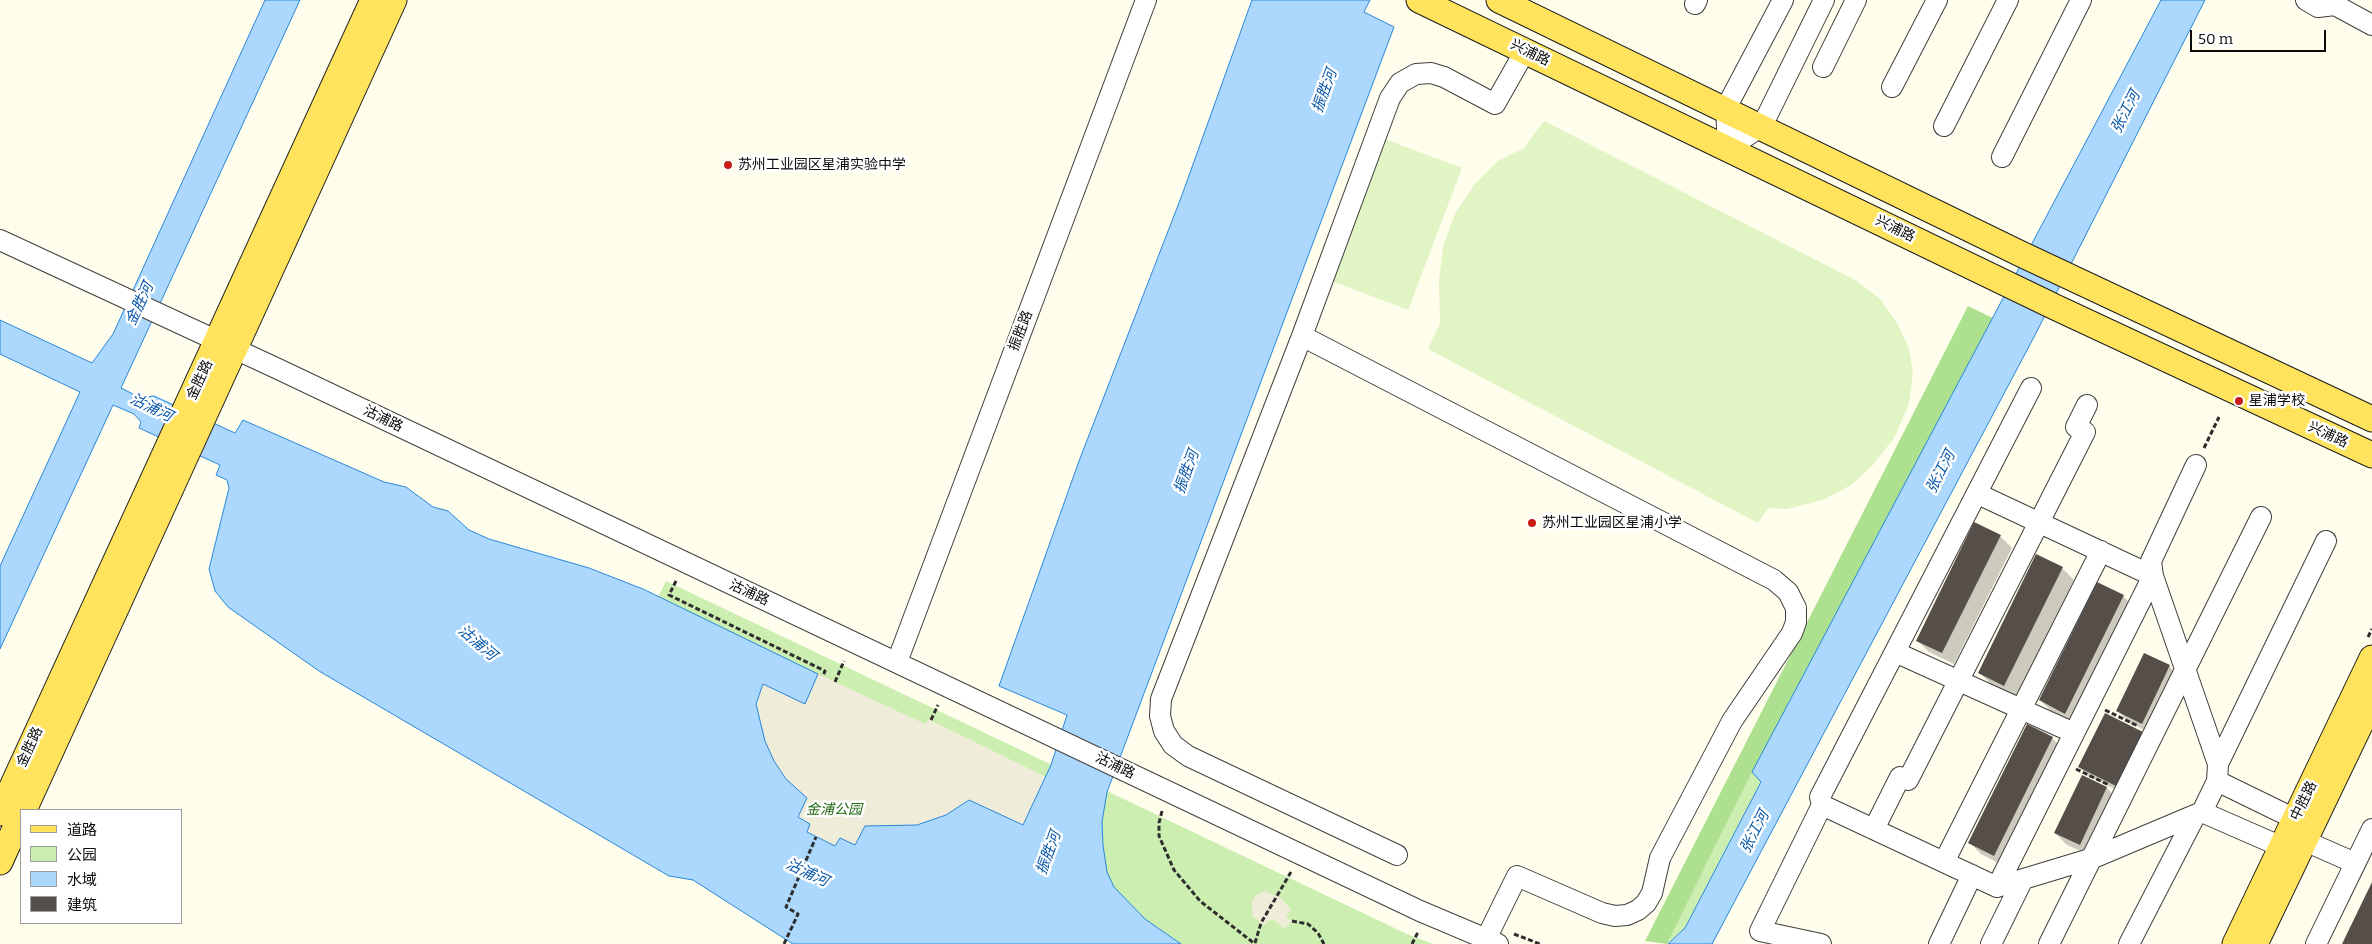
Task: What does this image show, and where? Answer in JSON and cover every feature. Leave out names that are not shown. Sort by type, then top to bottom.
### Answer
[{"type":"main road","name":"金胜路","points":[[227,345],[373,0]]},
{"type":"main road","name":"金胜路","points":[[0,813],[394,0]]},
{"type":"main road","name":"兴浦路","points":[[1419,0],[2057,308],[2372,455]]},
{"type":"main road","points":[[1499,0],[1726,108],[2021,254],[2372,419]]},
{"type":"main road","name":"金胜路","points":[[24,809],[173,459]]},
{"type":"main road","name":"中胜路","points":[[2255,944],[2294,836],[2372,658]]},
{"type":"main road","name":"中胜路","points":[[2235,944],[2372,700]]},
{"type":"main road","points":[[0,862],[20,817]]},
{"type":"street","name":"振胜路","points":[[896,662],[1146,0]]},
{"type":"street","points":[[1728,148],[1726,108],[1783,0]]},
{"type":"street","points":[[1728,148],[1762,126],[1824,0]]},
{"type":"street","points":[[1823,67],[1856,0]]},
{"type":"street","points":[[1892,87],[1937,0]]},
{"type":"street","points":[[1944,126],[2008,0]]},
{"type":"street","points":[[2002,157],[2080,0]]},
{"type":"street","points":[[2306,0],[2318,7],[2335,2],[2372,25]]},
{"type":"street","points":[[1397,854],[1188,756],[1174,745],[1164,730],[1160,716],[1162,698],[1302,336],[1390,98],[1400,83],[1416,74],[1431,73],[1495,104],[1525,51]]},
{"type":"street","name":"沽浦路","points":[[0,240],[166,316],[1420,911],[1492,942]]},
{"type":"street","points":[[1302,336],[1774,580],[1788,592],[1796,608],[1796,622],[1792,633],[1732,721],[1660,858],[1652,893],[1646,903],[1638,910],[1627,915],[1615,916],[1517,876],[1492,942]]},
{"type":"street","points":[[1821,944],[1760,931],[1822,804],[1820,797],[2031,388]]},
{"type":"street","points":[[1874,829],[1900,776],[1908,780],[2085,432],[2076,427],[2087,406]]},
{"type":"street","points":[[2196,465],[2151,561],[2153,576],[2186,670],[2218,773],[2294,836]]},
{"type":"street","points":[[1978,494],[2153,576]]},
{"type":"street","points":[[2049,944],[2260,517]]},
{"type":"street","points":[[2128,944],[2198,814],[2326,540]]},
{"type":"street","points":[[1944,862],[2101,551]]},
{"type":"street","points":[[1997,887],[2153,576]]},
{"type":"street","points":[[1895,652],[2074,733]]},
{"type":"street","points":[[1822,804],[1997,887],[2093,858],[2198,814],[2294,836],[2355,863]]},
{"type":"street","points":[[2316,944],[2372,829]]},
{"type":"street","points":[[1939,944],[1972,875]]},
{"type":"street","points":[[1991,944],[2023,879]]},
{"type":"path","points":[[2196,465],[2219,417]]},
{"type":"path","points":[[676,581],[669,595],[825,671],[823,676]]},
{"type":"path","points":[[835,682],[844,661]]},
{"type":"path","points":[[2089,702],[2154,734]]},
{"type":"path","points":[[931,720],[938,705]]},
{"type":"path","points":[[2060,761],[2125,793]]},
{"type":"path","points":[[1162,811],[1158,823],[1159,836],[1174,870],[1200,901],[1255,944],[1261,923],[1291,872]]},
{"type":"path","points":[[784,944],[798,914],[786,907],[816,837]]},
{"type":"path","points":[[1292,921],[1308,924],[1318,933],[1324,944]]},
{"type":"path","points":[[1412,944],[1418,932]]},
{"type":"green space","points":[[1544,121],[1857,281],[1880,299],[1897,323],[1909,348],[1913,373],[1909,404],[1894,438],[1872,466],[1851,485],[1823,500],[1787,509],[1768,508],[1758,523],[1428,349],[1440,323],[1439,281],[1443,246],[1455,214],[1474,185],[1498,161],[1524,148]]},
{"type":"green space","points":[[1382,138],[1462,168],[1408,310],[1329,280]]},
{"type":"green space","points":[[1968,306],[1993,318],[1752,772],[1667,944],[1645,941]]},
{"type":"green space","name":"金浦公园","points":[[666,581],[1407,934],[1433,944],[793,944],[693,880],[669,876],[553,806]]},
{"type":"green space","points":[[1752,772],[1761,782],[1685,928],[1667,944]]},
{"type":"shaded area","points":[[818,674],[925,724],[928,719],[1046,777],[1023,826],[969,800],[946,815],[917,825],[865,826],[855,846],[836,846],[807,832],[797,817],[807,798],[786,779],[774,761],[765,741],[756,704],[763,684],[805,704]]},
{"type":"shaded area","points":[[1264,891],[1281,898],[1291,909],[1286,916],[1292,921],[1285,929],[1274,920],[1268,921],[1264,925],[1252,916],[1252,901],[1255,896]]},
{"type":"water","points":[[265,0],[300,0],[121,388],[141,398],[154,396],[235,433],[243,420],[384,482],[406,487],[433,507],[448,511],[469,530],[489,539],[589,568],[643,589],[818,674],[805,704],[763,684],[756,704],[765,741],[774,761],[786,779],[807,798],[798,817],[810,824],[807,832],[835,846],[840,838],[855,845],[865,826],[917,825],[946,815],[969,800],[1023,825],[1051,765],[1067,715],[999,686],[1079,461],[1182,195],[1252,0],[1370,0],[1364,12],[1394,27],[1107,792],[1102,822],[1103,845],[1107,872],[1114,887],[1145,919],[1181,944],[793,944],[693,880],[669,876],[319,671],[228,607],[215,591],[209,569],[229,488],[227,480],[216,475],[220,465],[139,428],[141,422],[134,414],[113,405],[0,649],[0,566],[80,392],[0,354],[0,320],[92,363],[113,334]]},
{"type":"water","name":"张江河","points":[[2161,0],[2205,0],[2034,337],[1712,944],[1668,944],[1685,928],[1761,782],[1752,772]]},
{"type":"building","points":[[1974,522],[2001,535],[1942,653],[1916,641]]},
{"type":"building","points":[[2036,554],[2063,567],[2004,686],[1978,673]]},
{"type":"building","points":[[2097,582],[2124,595],[2065,714],[2039,700]]},
{"type":"building","points":[[2144,653],[2170,665],[2142,724],[2116,711]]},
{"type":"building","points":[[2105,713],[2147,734],[2120,788],[2078,767]]},
{"type":"building","points":[[2027,724],[2053,737],[1994,856],[1968,843]]},
{"type":"building","points":[[2082,775],[2107,787],[2080,845],[2054,833]]},
{"type":"building","points":[[2372,882],[2372,944],[2342,944]]},
{"type":"place","name":"苏州工业园区星浦实验中学","points":[[728,165]]},
{"type":"place","name":"星浦学校","points":[[2239,401]]},
{"type":"place","name":"苏州工业园区星浦小学","points":[[1532,523]]},
{"type":"water label","name":"振胜河","points":[[1325,91]]},
{"type":"water label","name":"金胜河","points":[[140,304]]},
{"type":"water label","name":"沽浦河","points":[[151,408]]},
{"type":"water label","name":"振胜河","points":[[1187,472]]},
{"type":"water label","name":"沽浦河","points":[[477,643]]},
{"type":"water label","name":"振胜河","points":[[1049,853]]},
{"type":"water label","name":"沽浦河","points":[[807,873]]}]
